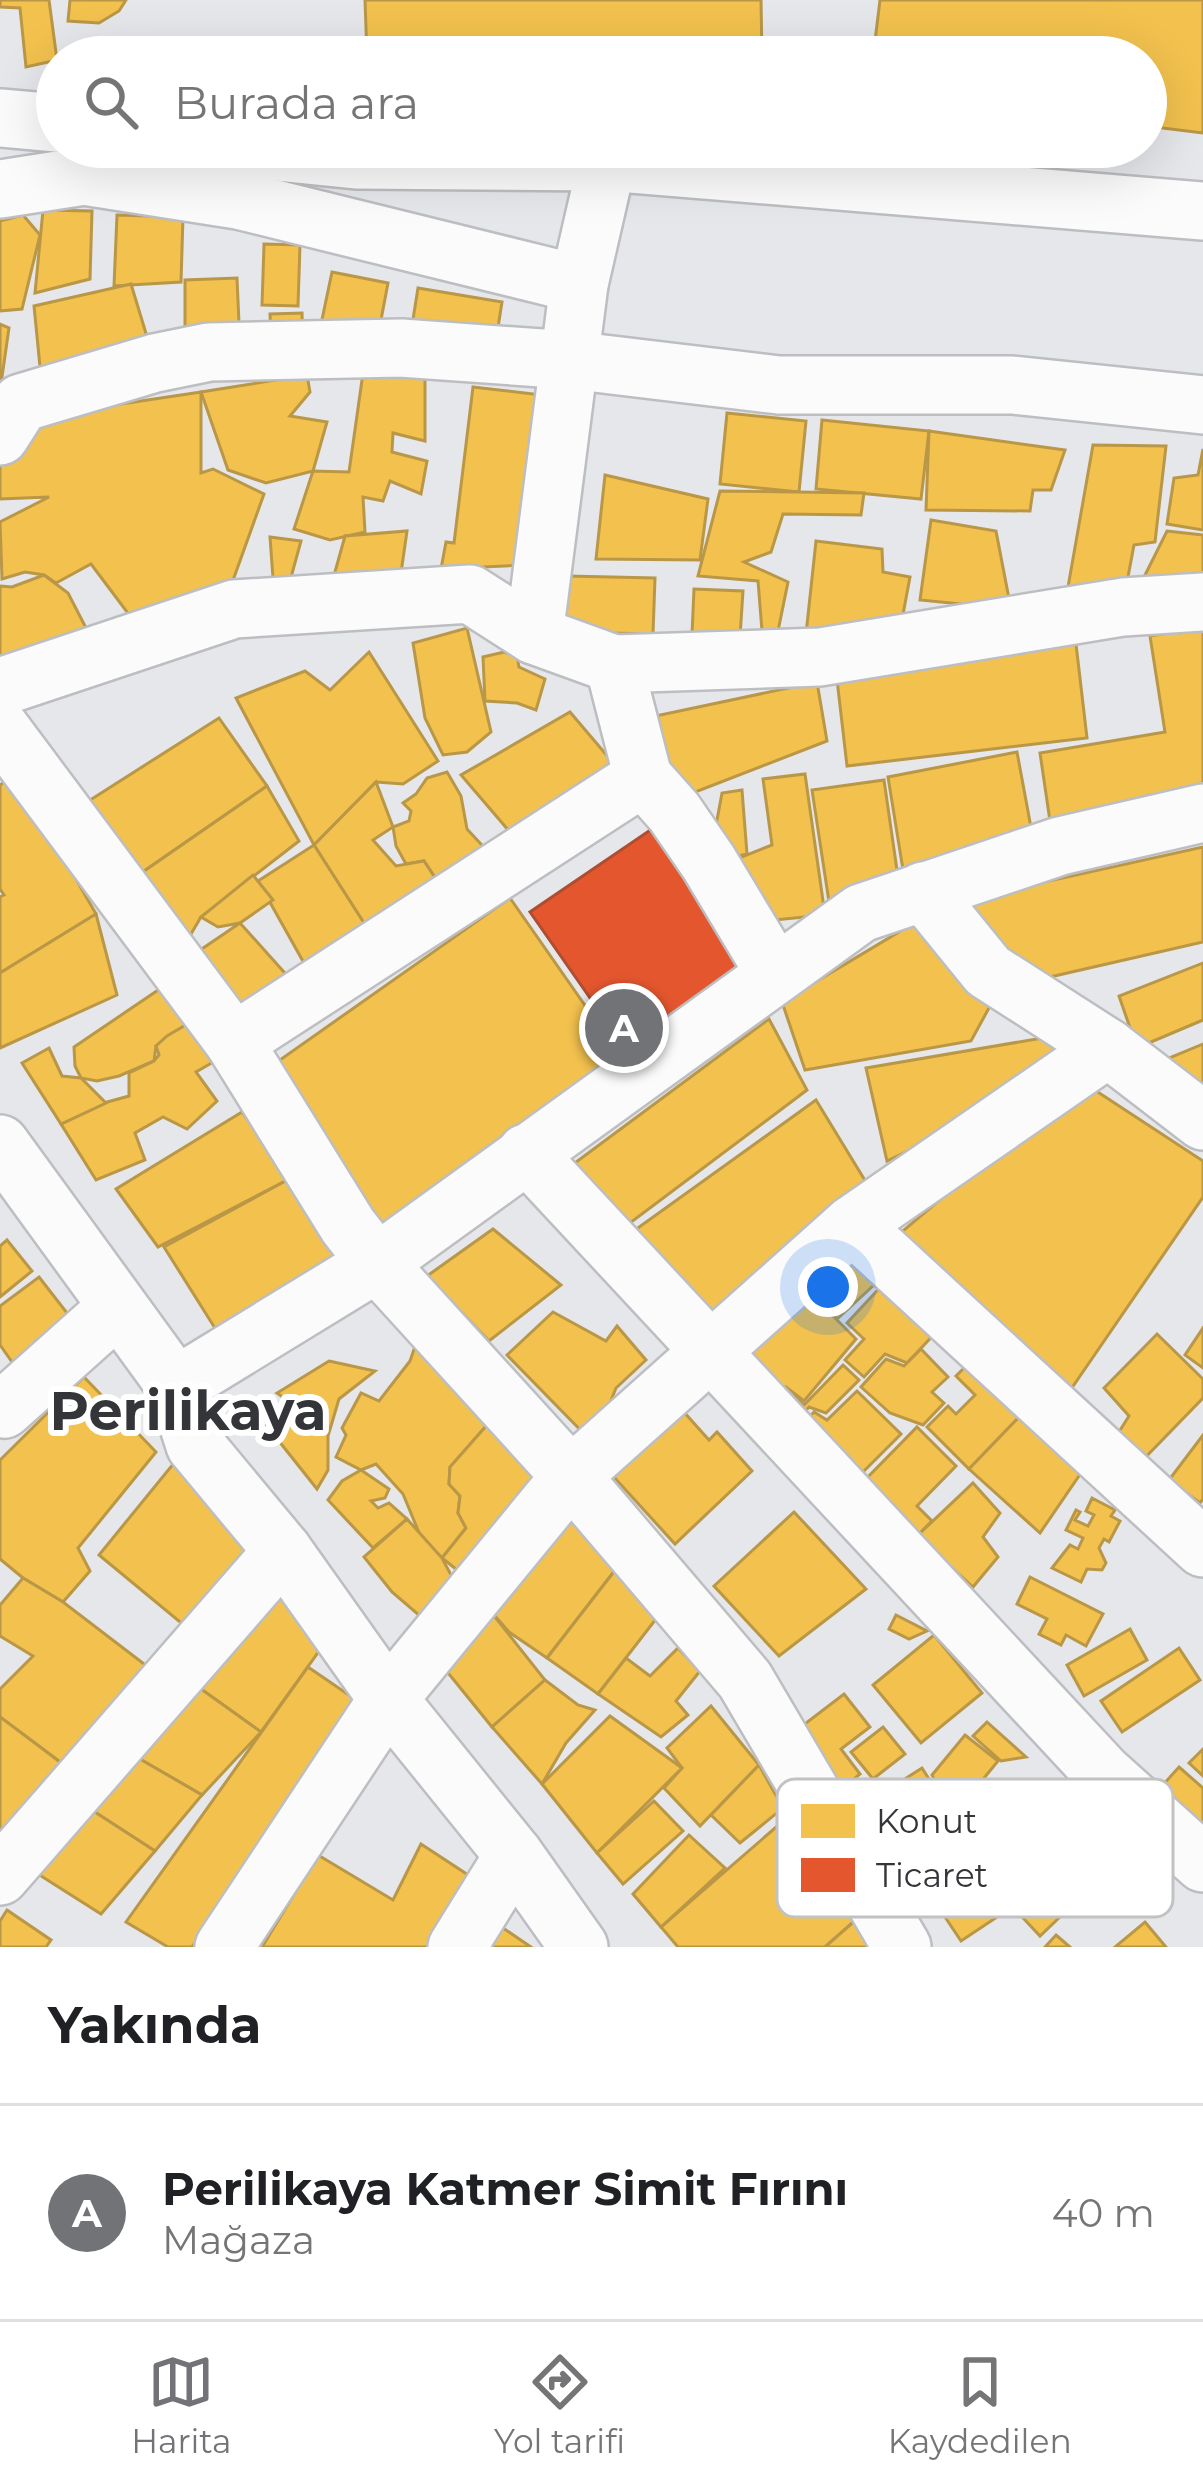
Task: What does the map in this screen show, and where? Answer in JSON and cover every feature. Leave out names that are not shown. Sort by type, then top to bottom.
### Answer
[{"type":"street","points":[[0,118],[36,121]]},
{"type":"street","points":[[534,635],[579,284],[606,168]]},
{"type":"street","points":[[680,168],[1203,211]]},
{"type":"street","points":[[0,188],[84,176],[238,200],[579,284]]},
{"type":"street","points":[[0,436],[21,403],[154,363],[209,352],[401,347],[779,385],[1012,385],[1203,405]]},
{"type":"street","points":[[0,687],[234,610],[470,594],[534,635],[614,664],[820,657],[1123,607],[1203,602]]},
{"type":"street","points":[[614,664],[644,777],[709,863],[775,973]]},
{"type":"street","points":[[0,728],[234,1042],[348,1226],[745,1680],[803,1779]]},
{"type":"street","points":[[234,1042],[644,777]]},
{"type":"street","points":[[176,1386],[377,1263],[861,913],[1060,846],[1203,813]]},
{"type":"street","points":[[923,892],[988,971],[1108,1048],[1203,1121]]},
{"type":"street","points":[[224,1947],[388,1699],[571,1476],[852,1225],[1108,1048]]},
{"type":"street","points":[[0,1144],[176,1386],[195,1445],[283,1551],[388,1699],[514,1855],[579,1947]]},
{"type":"street","points":[[526,1153],[1110,1779]]},
{"type":"street","points":[[852,1225],[1203,1548]]},
{"type":"street","points":[[2,1411],[118,1307]]},
{"type":"street","points":[[0,1876],[283,1551]]},
{"type":"street","points":[[1173,1836],[1203,1863]]},
{"type":"street","points":[[457,1947],[514,1855]]},
{"type":"street","points":[[884,1917],[902,1947]]},
{"type":"building: Konut","points":[[0,0],[49,0],[54,36],[36,36],[36,65],[26,67],[20,8],[0,7]]},
{"type":"building: Konut","points":[[70,0],[126,0],[119,11],[99,23],[68,21]]},
{"type":"building: Konut","points":[[365,0],[761,0],[762,36],[366,36]]},
{"type":"building: Konut","points":[[880,0],[1203,0],[1203,133],[1167,129],[1167,36],[876,36]]},
{"type":"building: Konut","points":[[43,210],[92,211],[90,279],[35,293]]},
{"type":"building: Konut","points":[[23,215],[40,235],[22,309],[0,311],[0,221]]},
{"type":"building: Konut","points":[[117,215],[183,217],[181,282],[114,286]]},
{"type":"building: Konut","points":[[264,244],[300,245],[298,306],[262,305]]},
{"type":"building: Konut","points":[[332,272],[388,283],[377,341],[320,329]]},
{"type":"building: Konut","points":[[237,278],[240,346],[185,347],[185,280]]},
{"type":"building: Konut","points":[[131,284],[155,363],[41,377],[34,306]]},
{"type":"building: Konut","points":[[418,288],[502,302],[494,353],[410,338]]},
{"type":"building: Konut","points":[[302,313],[303,345],[271,342],[270,314]]},
{"type":"building: Konut","points":[[0,324],[9,328],[0,391]]},
{"type":"building: Konut","points":[[425,371],[425,441],[393,433],[392,452],[427,461],[421,494],[390,481],[383,501],[363,497],[365,532],[330,540],[294,529],[313,471],[349,472],[363,373]]},
{"type":"building: Konut","points":[[307,375],[310,392],[290,416],[327,422],[313,471],[266,483],[228,470],[201,392]]},
{"type":"building: Konut","points":[[473,387],[542,395],[523,565],[441,569],[446,542],[454,543]]},
{"type":"building: Konut","points":[[201,392],[201,473],[213,469],[264,494],[227,597],[139,628],[91,564],[56,583],[25,572],[2,579],[0,522],[49,497],[0,499],[0,456],[34,417]]},
{"type":"building: Konut","points":[[727,413],[806,421],[799,492],[720,484]]},
{"type":"building: Konut","points":[[822,420],[929,431],[921,499],[816,489]]},
{"type":"building: Konut","points":[[929,431],[1065,450],[1051,490],[1033,490],[1030,511],[926,510]]},
{"type":"building: Konut","points":[[1093,445],[1166,446],[1155,542],[1134,545],[1124,598],[1065,604]]},
{"type":"building: Konut","points":[[1203,449],[1203,530],[1167,524],[1174,478],[1198,475]]},
{"type":"building: Konut","points":[[605,475],[708,499],[700,560],[596,559]]},
{"type":"building: Konut","points":[[720,491],[864,493],[861,515],[783,514],[771,552],[744,562],[788,582],[778,631],[762,631],[758,581],[698,576]]},
{"type":"building: Konut","points":[[931,520],[996,531],[1011,609],[920,600]]},
{"type":"building: Konut","points":[[407,531],[399,587],[333,579],[345,536]]},
{"type":"building: Konut","points":[[1167,531],[1203,535],[1203,597],[1138,589]]},
{"type":"building: Konut","points":[[270,537],[301,541],[290,581],[273,578]]},
{"type":"building: Konut","points":[[816,541],[882,549],[883,572],[910,577],[901,625],[806,634]]},
{"type":"building: Konut","points":[[44,575],[68,593],[86,628],[115,634],[0,658],[0,586],[12,587]]},
{"type":"building: Konut","points":[[567,576],[655,578],[653,634],[565,632]]},
{"type":"building: Konut","points":[[694,589],[743,591],[740,637],[692,634]]},
{"type":"building: Konut","points":[[1203,627],[1203,803],[1051,828],[1040,753],[1165,732],[1150,636]]},
{"type":"building: Konut","points":[[467,628],[491,732],[467,752],[443,755],[425,718],[413,643]]},
{"type":"building: Konut","points":[[1076,644],[1087,738],[847,766],[836,671]]},
{"type":"building: Konut","points":[[369,652],[438,761],[403,784],[376,782],[314,845],[236,698],[305,671],[330,690]]},
{"type":"building: Konut","points":[[504,652],[517,656],[519,667],[545,679],[536,710],[485,701],[483,657]]},
{"type":"building: Konut","points":[[817,682],[827,741],[672,801],[641,719]]},
{"type":"building: Konut","points":[[570,712],[615,765],[515,838],[461,775]]},
{"type":"building: Konut","points":[[219,718],[267,786],[124,885],[65,816]]},
{"type":"building: Konut","points":[[1017,752],[1035,849],[904,876],[888,777]]},
{"type":"building: Konut","points":[[447,772],[461,796],[467,829],[493,857],[446,894],[424,861],[406,864],[393,827],[409,821],[411,811],[403,803],[427,778]]},
{"type":"building: Konut","points":[[16,774],[96,914],[0,973],[0,897],[4,895],[0,889],[0,785]]},
{"type":"building: Konut","points":[[805,774],[825,915],[754,922],[729,862],[772,845],[763,779]]},
{"type":"building: Konut","points":[[884,780],[900,891],[831,915],[812,790]]},
{"type":"building: Konut","points":[[376,782],[393,827],[373,840],[396,866],[424,861],[451,902],[376,942],[314,845]]},
{"type":"building: Konut","points":[[267,786],[299,841],[201,917],[185,944],[124,885]]},
{"type":"building: Konut","points":[[742,790],[747,854],[709,863],[722,793]]},
{"type":"building: Konut","points":[[314,845],[380,948],[318,988],[258,881]]},
{"type":"building: Konut","points":[[1203,847],[1203,942],[1028,982],[954,902]]},
{"type":"building: Konut","points":[[253,875],[273,900],[240,923],[218,927],[201,917]]},
{"type":"building: Konut","points":[[510,898],[628,1067],[379,1243],[260,1074]]},
{"type":"building: Konut","points":[[96,914],[117,995],[0,1048],[0,973]]},
{"type":"building: Konut","points":[[919,920],[996,995],[971,1041],[805,1070],[782,1002]]},
{"type":"building: Konut","points":[[240,923],[301,991],[234,1042],[187,959]]},
{"type":"building: Konut","points":[[1203,963],[1203,1020],[1137,1048],[1119,996]]},
{"type":"building: Konut","points":[[173,980],[196,1019],[156,1046],[154,1061],[119,1076],[97,1081],[81,1078],[74,1047]]},
{"type":"building: Konut","points":[[206,1013],[229,1053],[196,1072],[217,1101],[187,1129],[163,1117],[135,1133],[145,1160],[96,1180],[61,1124],[100,1104],[129,1096],[129,1073],[154,1061],[159,1055],[156,1046]]},
{"type":"building: Konut","points":[[769,1019],[807,1090],[614,1235],[560,1174]]},
{"type":"building: Konut","points":[[1060,1035],[1034,1090],[887,1161],[866,1068]]},
{"type":"building: Konut","points":[[1203,1044],[1203,1094],[1169,1058]]},
{"type":"building: Konut","points":[[49,1048],[62,1076],[81,1078],[106,1103],[61,1124],[22,1063]]},
{"type":"building: Konut","points":[[1081,1081],[1203,1161],[1203,1197],[1067,1395],[898,1235]]},
{"type":"building: Konut","points":[[816,1100],[872,1192],[709,1321],[635,1230]]},
{"type":"building: Konut","points":[[242,1112],[291,1178],[158,1247],[116,1189]]},
{"type":"building: Konut","points":[[291,1178],[359,1274],[218,1333],[164,1247]]},
{"type":"building: Konut","points":[[493,1229],[561,1285],[489,1341],[427,1276]]},
{"type":"building: Konut","points":[[7,1240],[32,1271],[0,1297],[0,1246]]},
{"type":"building: Konut","points":[[843,1251],[874,1285],[837,1319],[807,1285]]},
{"type":"building: Konut","points":[[39,1277],[71,1318],[17,1369],[0,1345],[0,1306]]},
{"type":"building: Konut","points":[[887,1280],[940,1328],[907,1363],[885,1354],[864,1377],[845,1360],[864,1339],[847,1323]]},
{"type":"building: Konut","points":[[803,1286],[856,1339],[804,1401],[786,1387],[780,1394],[738,1355]]},
{"type":"building: Konut","points":[[553,1312],[606,1341],[617,1326],[646,1360],[616,1388],[610,1403],[626,1416],[595,1445],[507,1355]]},
{"type":"building: Konut","points":[[1203,1328],[1203,1368],[1185,1355]]},
{"type":"building: Konut","points":[[420,1332],[496,1415],[450,1467],[449,1484],[460,1496],[458,1513],[466,1528],[442,1558],[420,1535],[403,1494],[376,1464],[361,1470],[336,1457],[346,1435],[342,1428],[361,1393],[379,1401],[410,1361]]},
{"type":"building: Konut","points":[[1157,1334],[1203,1379],[1203,1398],[1137,1466],[1110,1446],[1129,1416],[1104,1388]]},
{"type":"building: Konut","points":[[921,1349],[948,1377],[932,1392],[944,1403],[923,1425],[890,1413],[861,1387],[886,1359],[904,1366]]},
{"type":"building: Konut","points":[[329,1361],[375,1371],[339,1399],[328,1436],[328,1470],[317,1489],[255,1411],[267,1401],[284,1412],[291,1403],[277,1393]]},
{"type":"building: Konut","points":[[969,1363],[1021,1415],[969,1469],[927,1427],[948,1406],[956,1414],[975,1395],[956,1376]]},
{"type":"building: Konut","points":[[843,1365],[859,1380],[826,1413],[809,1407],[801,1416],[786,1402],[794,1395],[804,1405]]},
{"type":"building: Konut","points":[[84,1377],[156,1452],[78,1548],[90,1571],[63,1602],[0,1559],[0,1460]]},
{"type":"building: Konut","points":[[857,1391],[901,1434],[862,1473],[806,1421],[814,1412],[827,1420]]},
{"type":"building: Konut","points":[[683,1411],[709,1440],[717,1432],[752,1471],[675,1544],[613,1476]]},
{"type":"building: Konut","points":[[1021,1415],[1083,1470],[1040,1533],[969,1469]]},
{"type":"building: Konut","points":[[487,1425],[538,1475],[471,1581],[442,1558],[466,1528],[458,1513],[460,1496],[449,1484],[450,1467]]},
{"type":"building: Konut","points":[[917,1427],[956,1466],[917,1506],[932,1521],[917,1536],[862,1483]]},
{"type":"building: Konut","points":[[1203,1435],[1203,1499],[1200,1503],[1169,1480]]},
{"type":"building: Konut","points":[[174,1463],[256,1550],[186,1627],[99,1555]]},
{"type":"building: Konut","points":[[361,1470],[389,1489],[385,1498],[371,1501],[378,1508],[389,1503],[407,1519],[373,1548],[328,1500],[342,1481]]},
{"type":"building: Konut","points":[[973,1483],[1000,1513],[983,1537],[998,1557],[973,1587],[917,1536]]},
{"type":"building: Konut","points":[[1092,1498],[1115,1510],[1111,1516],[1120,1521],[1109,1542],[1104,1539],[1099,1548],[1106,1563],[1102,1570],[1087,1569],[1081,1582],[1052,1568],[1070,1545],[1078,1549],[1083,1538],[1066,1530],[1076,1510],[1080,1512],[1075,1520],[1088,1526],[1094,1515],[1086,1511]]},
{"type":"building: Konut","points":[[794,1512],[866,1589],[779,1656],[714,1586]]},
{"type":"building: Konut","points":[[569,1513],[616,1569],[547,1658],[509,1632],[487,1607]]},
{"type":"building: Konut","points":[[407,1519],[442,1558],[458,1588],[428,1623],[392,1592],[364,1557]]},
{"type":"building: Konut","points":[[616,1569],[656,1619],[598,1694],[547,1658]]},
{"type":"building: Konut","points":[[1030,1577],[1103,1614],[1086,1646],[1066,1635],[1061,1645],[1039,1634],[1047,1619],[1017,1604]]},
{"type":"building: Konut","points":[[23,1578],[63,1602],[152,1670],[76,1774],[0,1717],[0,1689],[33,1656],[0,1636],[0,1605]]},
{"type":"building: Konut","points":[[282,1588],[330,1636],[261,1732],[194,1684]]},
{"type":"building: Konut","points":[[487,1607],[545,1680],[492,1727],[440,1663]]},
{"type":"building: Konut","points":[[896,1615],[927,1631],[909,1639],[889,1629]]},
{"type":"building: Konut","points":[[1130,1629],[1147,1660],[1084,1696],[1067,1665]]},
{"type":"building: Konut","points":[[934,1635],[982,1693],[921,1743],[873,1685]]},
{"type":"building: Konut","points":[[678,1648],[700,1671],[676,1701],[688,1715],[661,1737],[598,1694],[626,1658],[650,1676]]},
{"type":"building: Konut","points":[[1179,1648],[1200,1680],[1122,1732],[1101,1701]]},
{"type":"building: Konut","points":[[308,1667],[368,1708],[192,1947],[168,1947],[126,1922]]},
{"type":"building: Konut","points":[[545,1680],[578,1705],[595,1710],[566,1743],[542,1784],[492,1727]]},
{"type":"building: Konut","points":[[194,1684],[261,1732],[202,1795],[133,1755]]},
{"type":"building: Konut","points":[[844,1694],[870,1727],[841,1749],[860,1774],[854,1779],[822,1779],[789,1736]]},
{"type":"building: Konut","points":[[711,1706],[759,1765],[700,1826],[664,1788],[682,1768],[667,1748]]},
{"type":"building: Konut","points":[[610,1716],[682,1768],[597,1853],[542,1784]]},
{"type":"building: Konut","points":[[0,1717],[76,1774],[0,1846]]},
{"type":"building: Konut","points":[[987,1722],[1026,1757],[1001,1761],[973,1736]]},
{"type":"building: Konut","points":[[883,1727],[905,1754],[873,1779],[851,1752]]},
{"type":"building: Konut","points":[[965,1735],[998,1761],[983,1779],[934,1779],[932,1775]]},
{"type":"building: Konut","points":[[1203,1749],[1203,1776],[1189,1763]]},
{"type":"building: Konut","points":[[133,1755],[202,1795],[155,1851],[84,1805]]},
{"type":"building: Konut","points":[[759,1765],[777,1797],[777,1813],[740,1843],[711,1815]]},
{"type":"building: Konut","points":[[1179,1767],[1203,1788],[1203,1839],[1173,1813],[1173,1779],[1168,1779]]},
{"type":"building: Konut","points":[[922,1768],[929,1779],[905,1779]]},
{"type":"building: Konut","points":[[654,1801],[683,1831],[623,1884],[597,1853]]},
{"type":"building: Konut","points":[[84,1805],[155,1851],[101,1914],[30,1869]]},
{"type":"building: Konut","points":[[777,1826],[777,1917],[858,1918],[825,1947],[678,1947],[661,1927]]},
{"type":"building: Konut","points":[[689,1835],[725,1868],[661,1927],[633,1894]]},
{"type":"building: Konut","points":[[421,1844],[488,1888],[449,1947],[262,1947],[318,1855],[393,1900]]},
{"type":"building: Konut","points":[[7,1910],[51,1940],[46,1947],[0,1947],[0,1921]]},
{"type":"building: Konut","points":[[945,1917],[997,1917],[961,1941]]},
{"type":"building: Konut","points":[[1022,1917],[1060,1917],[1040,1936]]},
{"type":"building: Konut","points":[[858,1918],[882,1947],[825,1947]]},
{"type":"building: Konut","points":[[1145,1922],[1166,1947],[1115,1947]]},
{"type":"building: Konut","points":[[503,1928],[531,1947],[490,1947]]},
{"type":"building: Konut","points":[[1056,1935],[1070,1947],[1045,1947]]},
{"type":"building: Ticaret","points":[[665,820],[760,969],[632,1058],[530,912]]},
{"type":"place","name":"Perilikaya Katmer Simit Fırını","points":[[624,1028]]},
{"type":"district","name":"Perilikaya","points":[[188,1411]]}]
